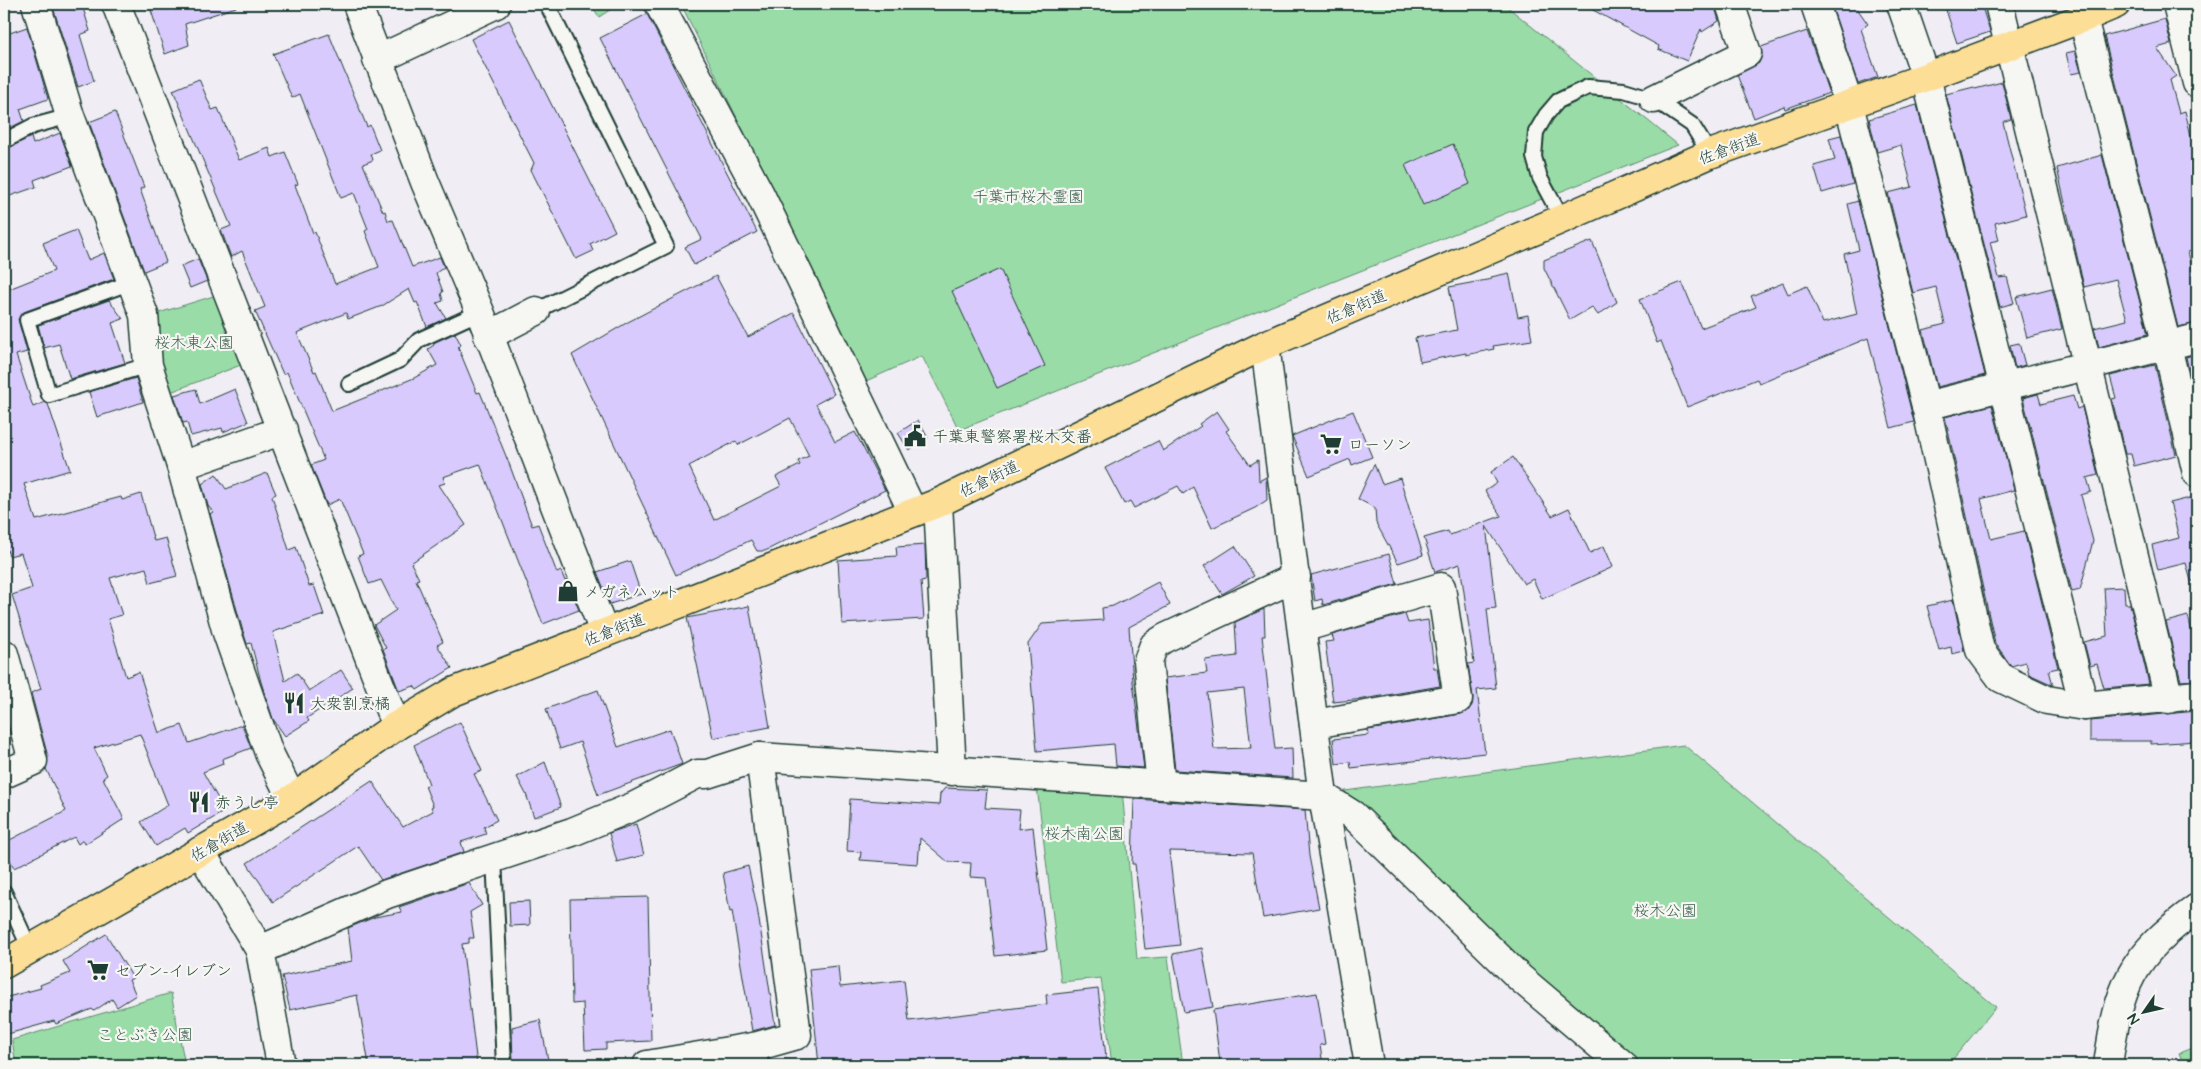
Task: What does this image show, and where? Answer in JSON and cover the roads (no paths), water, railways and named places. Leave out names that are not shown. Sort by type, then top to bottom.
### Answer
[{"type":"highway","name":"佐倉街道","points":[[4,964],[292,799],[396,726],[453,692],[938,503],[1264,345],[1710,154],[2010,46],[2116,4]]},
{"type":"street","points":[[36,4],[70,116],[144,315],[148,364],[181,466],[227,633],[269,753],[292,799]]},
{"type":"street","points":[[116,4],[283,430],[396,726]]},
{"type":"street","points":[[357,4],[377,60],[484,324],[604,632]]},
{"type":"street","points":[[377,60],[496,4]]},
{"type":"street","points":[[659,4],[760,194],[913,512]]},
{"type":"street","points":[[1654,99],[1748,53],[1730,4]]},
{"type":"street","points":[[1815,4],[1850,105],[1926,406],[1980,650],[2001,678],[2020,689],[2047,700],[2084,706],[2197,695]]},
{"type":"street","points":[[1901,4],[1926,77],[2084,706]]},
{"type":"street","points":[[1999,4],[2170,699]]},
{"type":"street","points":[[2177,4],[2197,83]]},
{"type":"street","points":[[2083,18],[2167,346],[2197,473]]},
{"type":"street","points":[[484,324],[536,311]]},
{"type":"street","points":[[1926,406],[2197,338]]},
{"type":"street","points":[[1264,345],[1296,577],[1323,796],[1369,1065]]},
{"type":"street","points":[[181,466],[283,430]]},
{"type":"street","points":[[938,503],[952,771]]},
{"type":"street","points":[[1161,785],[1148,661],[1154,645],[1165,638],[1296,577]]},
{"type":"street","points":[[1302,628],[1441,587],[1458,699],[1314,724]]},
{"type":"street","points":[[4,654],[33,761],[4,774]]},
{"type":"street","points":[[647,1065],[760,1056],[797,1035],[760,757]]},
{"type":"street","points":[[260,950],[387,894],[572,832],[635,806],[697,774],[707,774],[760,757],[1323,796],[1353,815],[1520,978],[1623,1065]]},
{"type":"street","points":[[200,851],[260,950],[281,1065]]},
{"type":"street","points":[[2108,1065],[2113,1029],[2128,978],[2146,952],[2170,928],[2197,908]]},
{"type":"lane","points":[[536,311],[666,246],[547,4]]},
{"type":"lane","points":[[1562,219],[1540,178],[1534,157],[1536,132],[1546,115],[1558,101],[1588,87],[1624,90],[1654,99],[1692,124],[1710,154]]},
{"type":"lane","points":[[4,141],[33,126],[70,116]]},
{"type":"lane","points":[[132,282],[27,320],[49,395],[148,364]]},
{"type":"lane","points":[[349,384],[400,360],[419,340],[484,324]]},
{"type":"lane","points":[[494,858],[504,1065]]},
{"type":"lane","points":[[4,892],[30,949]]},
{"type":"place","name":"千葉東警察署桜木交番","points":[[915,436]]},
{"type":"place","name":"ローソン","points":[[1331,444]]},
{"type":"place","name":"メガネハット","points":[[568,591]]},
{"type":"place","name":"大衆割烹橘","points":[[294,703]]},
{"type":"place","name":"赤うし亭","points":[[199,802]]},
{"type":"place","name":"セブン-イレブン","points":[[98,970]]},
{"type":"park label","name":"千葉市桜木霊園","points":[[1028,196]]},
{"type":"park label","name":"桜木東公園","points":[[194,342]]},
{"type":"park label","name":"桜木南公園","points":[[1084,833]]},
{"type":"park label","name":"桜木公園","points":[[1665,910]]},
{"type":"park label","name":"ことぶき公園","points":[[145,1034]]}]
